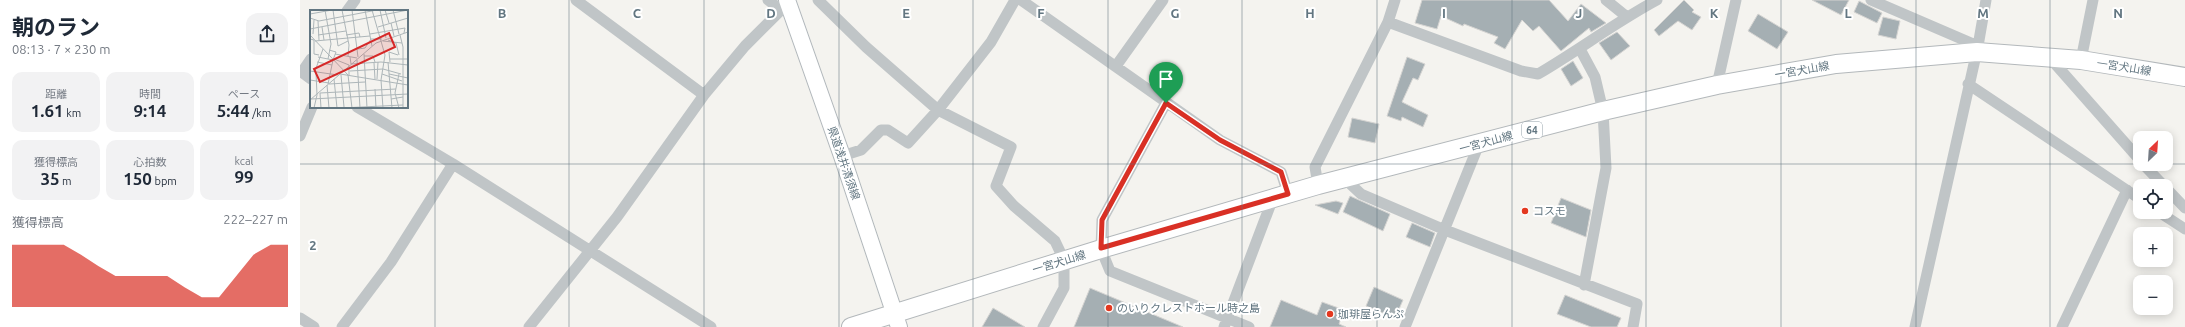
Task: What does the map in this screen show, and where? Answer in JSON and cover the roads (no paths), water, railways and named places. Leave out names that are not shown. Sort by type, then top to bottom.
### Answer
[{"type":"main road","name":"県道浅井清須線","points":[[788,4],[842,156],[897,320]]},
{"type":"main road","name":"一宮犬山線","points":[[851,327],[897,320],[1101,248],[1318,185],[1603,111],[1718,85],[1836,64],[1977,49],[2050,58],[2081,60],[2185,76]]},
{"type":"street","points":[[348,10],[355,0]]},
{"type":"street","points":[[576,0],[704,95]]},
{"type":"street","points":[[768,0],[788,4]]},
{"type":"street","points":[[818,0],[866,47],[938,110],[1011,147],[996,186],[1014,206],[1055,240],[1064,260],[1064,288],[1043,327]]},
{"type":"street","points":[[842,156],[861,150],[881,130],[888,130],[908,143],[938,110],[991,42],[1015,0]]},
{"type":"street","points":[[1020,0],[1220,140],[1281,172],[1281,196],[1226,323]]},
{"type":"street","points":[[1116,66],[1163,0]]},
{"type":"street","points":[[1318,185],[1315,167],[1388,22],[1395,0]]},
{"type":"street","points":[[1606,0],[1627,17]]},
{"type":"street","points":[[1388,22],[1521,71],[1538,74],[1580,49],[1627,17],[1657,0]]},
{"type":"street","points":[[1718,85],[1736,0]]},
{"type":"street","points":[[1872,0],[1977,49]]},
{"type":"street","points":[[1915,327],[1977,49],[1986,0]]},
{"type":"street","points":[[2081,60],[2092,0]]},
{"type":"street","points":[[529,327],[589,249],[645,180],[704,95],[745,46],[788,4]]},
{"type":"street","points":[[1580,49],[1595,77],[1603,111],[1606,168],[1584,285]]},
{"type":"street","points":[[2050,58],[2133,152]]},
{"type":"street","points":[[304,74],[310,61]]},
{"type":"street","points":[[1968,84],[2133,194]]},
{"type":"street","points":[[1166,103],[1102,220],[1101,248],[1110,271],[1226,323],[1249,327]]},
{"type":"street","points":[[300,136],[312,108]]},
{"type":"street","points":[[359,108],[453,164],[712,327]]},
{"type":"street","points":[[1405,327],[1479,144]]},
{"type":"street","points":[[342,327],[391,262],[453,164]]},
{"type":"street","points":[[2150,171],[2157,179]]},
{"type":"street","points":[[1345,179],[1361,194],[1445,230],[1584,285],[1638,304],[1633,327]]},
{"type":"street","points":[[2062,327],[2127,190]]},
{"type":"street","points":[[2173,195],[2185,208]]},
{"type":"street","points":[[2170,219],[2185,229]]},
{"type":"street","points":[[300,318],[314,327]]},
{"type":"place","name":"コスモ","points":[[1525,211]]},
{"type":"place","name":"のいりクレストホール時之島","points":[[1109,308]]},
{"type":"place","name":"珈琲屋らんぷ","points":[[1330,314]]}]
